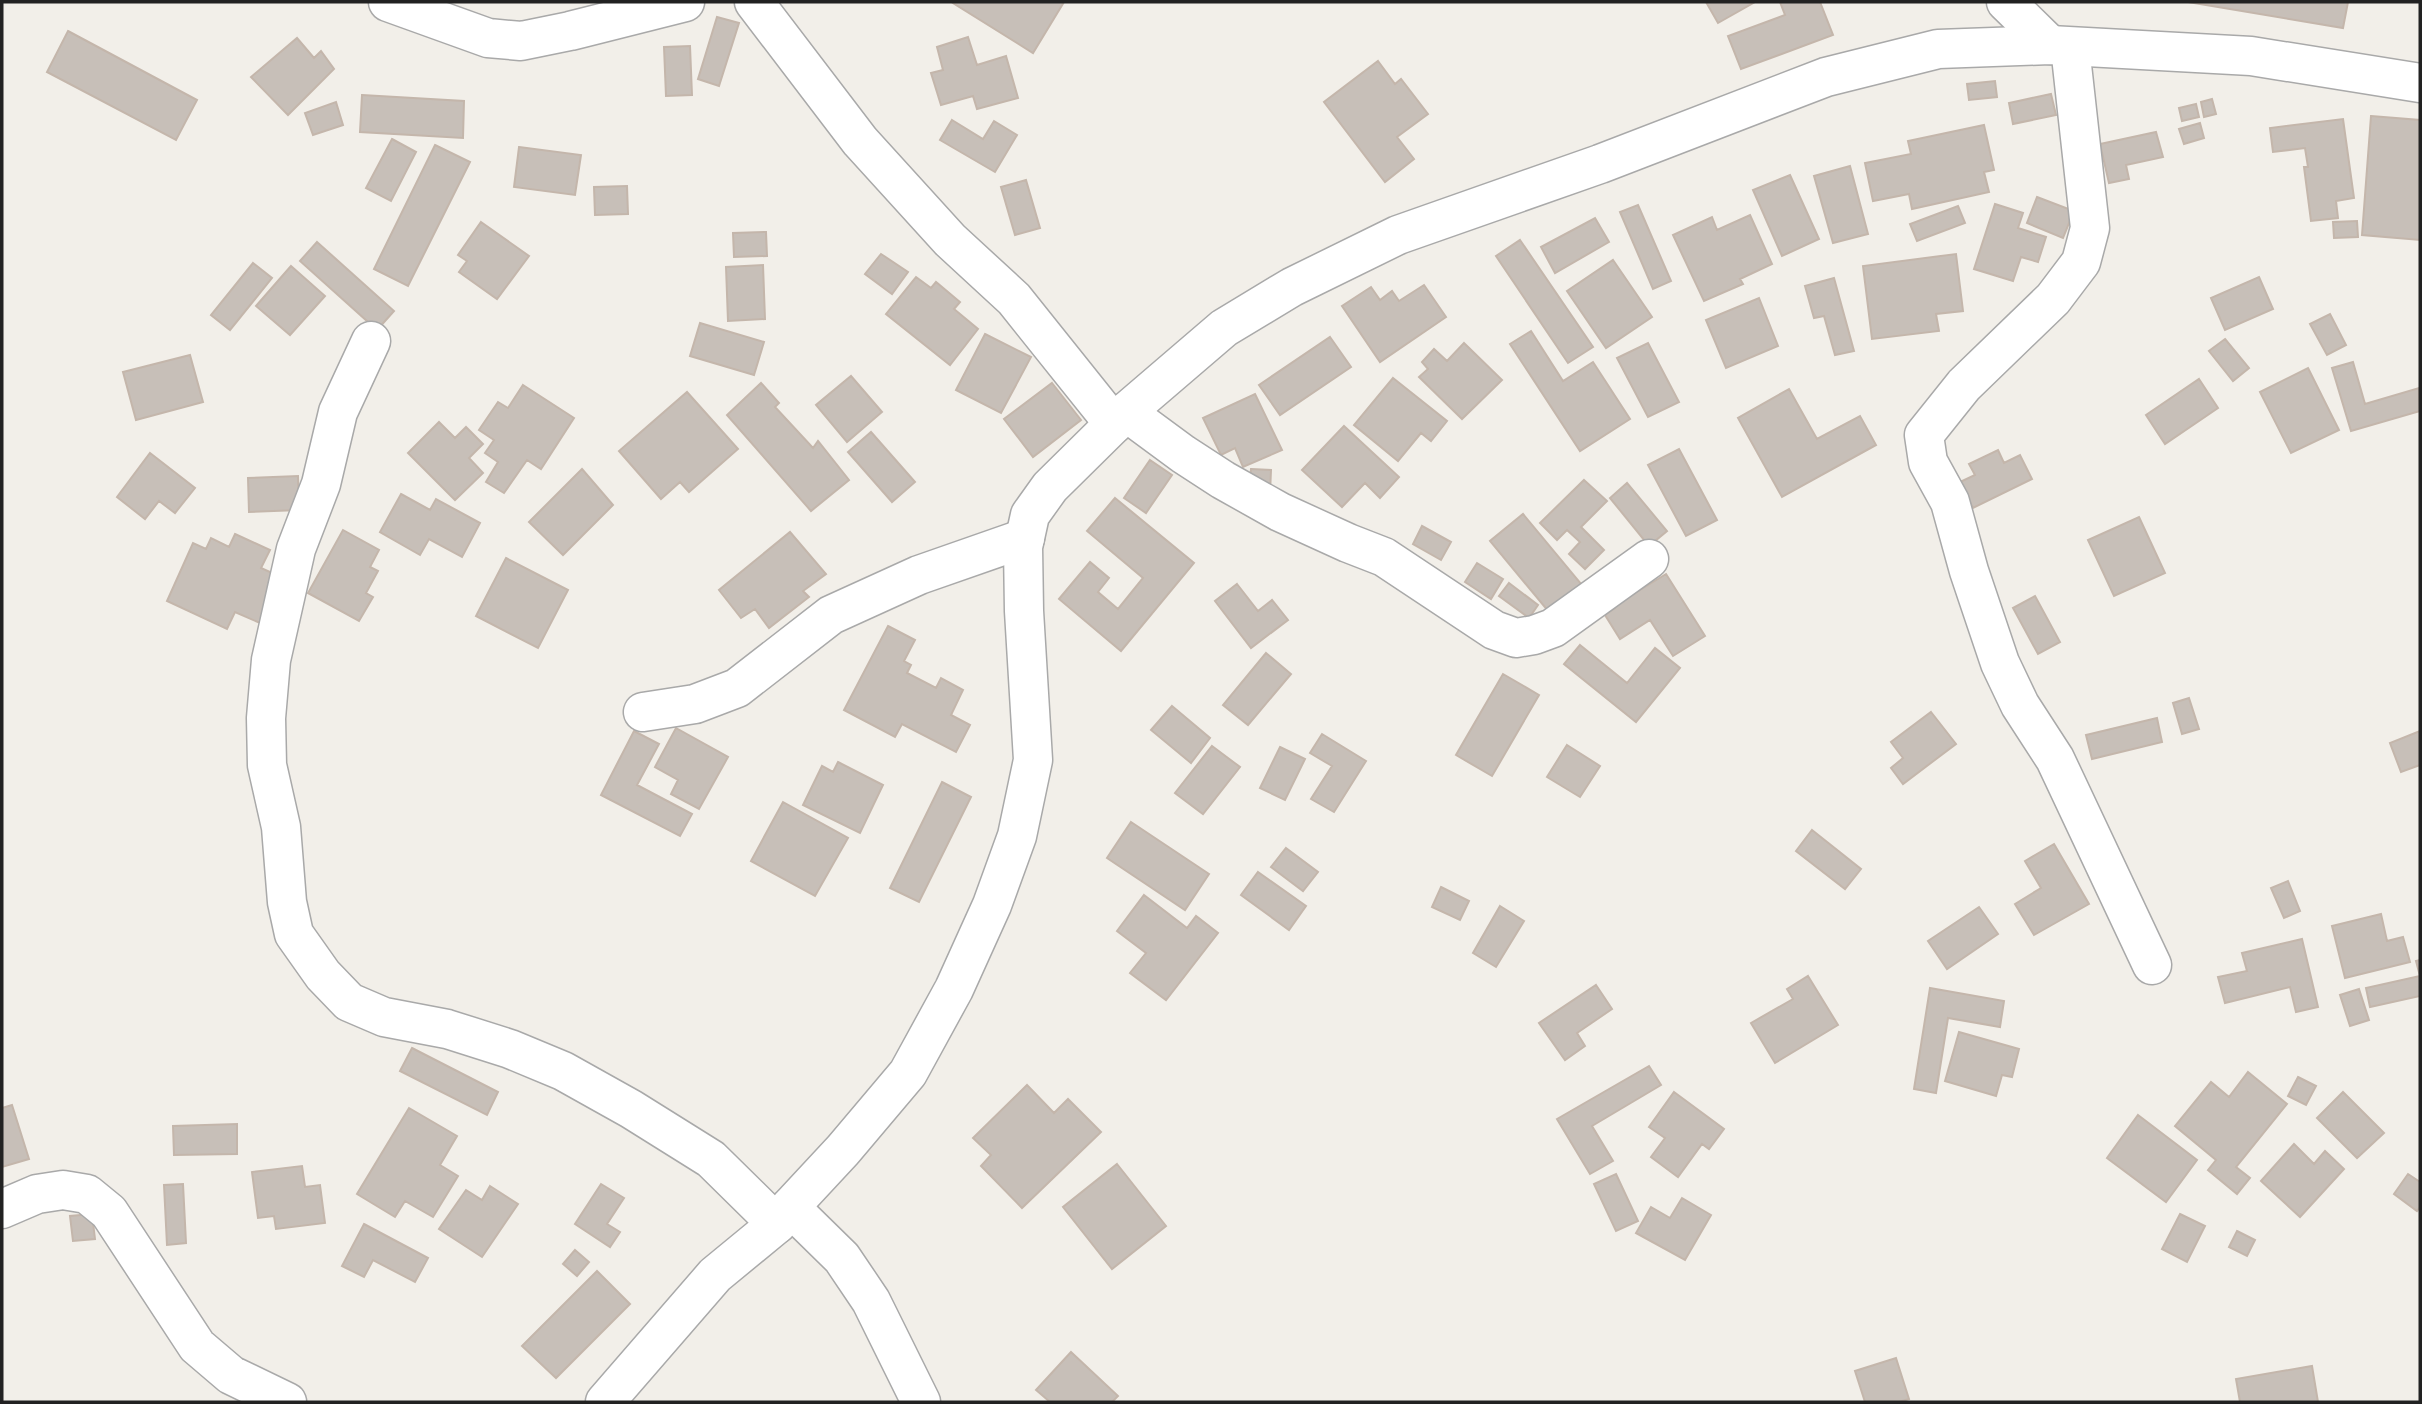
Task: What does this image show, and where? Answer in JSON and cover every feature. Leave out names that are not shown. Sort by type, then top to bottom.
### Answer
[{"type":"street","points":[[388,2],[488,37],[521,41],[685,2]]},
{"type":"street","points":[[756,2],[804,71],[859,141],[950,240],[1014,299],[1120,418],[1280,512],[1384,557],[1494,630],[1516,638],[1553,628],[1649,559]]},
{"type":"street","points":[[2006,2],[2060,46],[2090,228],[2081,262],[2053,299],[1964,384],[1924,435],[1928,462],[1950,502],[1969,571],[2000,663],[2020,705],[2055,759],[2152,965]]},
{"type":"street","points":[[605,1402],[715,1275],[784,1215],[908,1073],[954,989],[992,905],[1017,836],[1033,760],[1023,547],[1030,515],[1050,486],[1120,418],[1224,328],[1292,287],[1398,235],[1601,164],[1826,77],[1938,49],[2060,46],[2251,55],[2420,83]]},
{"type":"street","points":[[371,341],[338,412],[321,484],[296,549],[271,660],[266,718],[267,765],[281,827],[287,902],[294,934],[323,975],[349,1002],[384,1017],[447,1029],[510,1049],[562,1071],[631,1109],[710,1158],[842,1258],[872,1301],[921,1402]]},
{"type":"street","points":[[643,712],[695,704],[737,688],[831,615],[919,575],[1025,538]]},
{"type":"street","points":[[2,1209],[37,1194],[64,1190],[87,1194],[109,1212],[197,1346],[231,1375],[287,1402]]},
{"type":"building","points":[[954,2],[1064,2],[1033,53]]},
{"type":"building","points":[[1706,2],[1755,2],[1718,23]]},
{"type":"building","points":[[1780,2],[1820,2],[1833,35],[1741,69],[1728,36],[1785,15]]},
{"type":"building","points":[[2188,2],[2348,2],[2343,28]]},
{"type":"building","points":[[717,17],[739,23],[719,86],[698,79]]},
{"type":"building","points":[[68,31],[197,100],[176,140],[47,72]]},
{"type":"building","points":[[968,37],[977,65],[1006,56],[1018,98],[977,109],[973,96],[941,105],[931,73],[943,70],[937,47]]},
{"type":"building","points":[[297,38],[314,58],[321,51],[334,69],[288,115],[251,77]]},
{"type":"building","points":[[690,46],[692,95],[666,96],[664,47]]},
{"type":"building","points":[[1378,61],[1395,84],[1401,79],[1428,114],[1397,137],[1414,159],[1385,182],[1324,102]]},
{"type":"building","points":[[1995,81],[1997,97],[1969,100],[1967,84]]},
{"type":"building","points":[[2051,94],[2056,115],[2013,124],[2009,103]]},
{"type":"building","points":[[362,95],[464,101],[463,138],[360,132]]},
{"type":"building","points":[[2212,99],[2216,114],[2204,117],[2201,102]]},
{"type":"building","points":[[336,102],[343,125],[313,135],[305,113]]},
{"type":"building","points":[[2196,104],[2199,117],[2182,121],[2179,108]]},
{"type":"building","points":[[2371,116],[2420,120],[2420,240],[2362,235]]},
{"type":"building","points":[[2343,119],[2354,198],[2336,201],[2338,218],[2311,221],[2304,167],[2308,167],[2305,148],[2273,152],[2270,128]]},
{"type":"building","points":[[952,120],[983,139],[994,121],[1017,135],[995,172],[940,140]]},
{"type":"building","points":[[2200,123],[2204,138],[2184,144],[2179,129]]},
{"type":"building","points":[[1984,125],[1994,170],[1984,172],[1989,192],[1912,209],[1909,194],[1873,201],[1865,163],[1911,154],[1908,141]]},
{"type":"building","points":[[2156,132],[2163,157],[2126,165],[2129,179],[2109,183],[2100,144]]},
{"type":"building","points":[[392,139],[416,152],[391,201],[366,188]]},
{"type":"building","points":[[435,145],[470,162],[408,286],[374,269]]},
{"type":"building","points":[[519,147],[581,155],[575,195],[514,187]]},
{"type":"building","points":[[1850,166],[1868,234],[1833,243],[1814,176]]},
{"type":"building","points":[[1790,175],[1819,239],[1782,256],[1753,190]]},
{"type":"building","points":[[1026,180],[1040,228],[1015,235],[1001,187]]},
{"type":"building","points":[[627,186],[628,214],[595,215],[594,187]]},
{"type":"building","points":[[2037,197],[2074,211],[2063,238],[2027,223]]},
{"type":"building","points":[[1995,204],[2023,213],[2018,228],[2046,237],[2038,262],[2021,257],[2013,281],[1974,269]]},
{"type":"building","points":[[1638,205],[1671,281],[1653,289],[1620,212]]},
{"type":"building","points":[[1958,206],[1965,223],[1917,241],[1910,224]]},
{"type":"building","points":[[1750,215],[1772,264],[1740,279],[1743,284],[1704,301],[1673,235],[1712,217],[1717,230]]},
{"type":"building","points":[[1595,218],[1609,242],[1555,273],[1541,247]]},
{"type":"building","points":[[2357,221],[2358,237],[2334,238],[2333,222]]},
{"type":"building","points":[[481,222],[529,256],[497,299],[459,272],[467,261],[458,255]]},
{"type":"building","points":[[766,232],[767,256],[734,257],[733,233]]},
{"type":"building","points":[[1520,240],[1593,347],[1568,363],[1496,256]]},
{"type":"building","points":[[317,242],[394,311],[377,330],[300,261]]},
{"type":"building","points":[[881,254],[908,272],[892,294],[865,274]]},
{"type":"building","points":[[1956,254],[1963,311],[1936,314],[1939,331],[1872,339],[1863,266]]},
{"type":"building","points":[[1613,260],[1652,317],[1606,348],[1567,291]]},
{"type":"building","points":[[253,263],[272,278],[230,330],[211,315]]},
{"type":"building","points":[[763,265],[765,319],[728,321],[726,267]]},
{"type":"building","points":[[291,266],[325,296],[290,335],[256,306]]},
{"type":"building","points":[[916,277],[931,288],[936,282],[960,302],[954,309],[978,329],[950,365],[886,314]]},
{"type":"building","points":[[2259,277],[2273,309],[2225,330],[2211,298]]},
{"type":"building","points":[[1834,278],[1854,351],[1835,355],[1824,316],[1814,318],[1805,286]]},
{"type":"building","points":[[1424,285],[1446,317],[1380,362],[1342,306],[1371,287],[1380,300],[1392,291],[1399,301]]},
{"type":"building","points":[[1759,298],[1778,346],[1726,368],[1706,320]]},
{"type":"building","points":[[2330,314],[2346,345],[2327,355],[2310,324]]},
{"type":"building","points":[[700,323],[764,342],[754,375],[690,356]]},
{"type":"building","points":[[1531,331],[1563,381],[1593,362],[1630,419],[1580,451],[1510,344]]},
{"type":"building","points":[[985,334],[1031,357],[1001,413],[956,390]]},
{"type":"building","points":[[1330,337],[1351,367],[1280,415],[1259,385]]},
{"type":"building","points":[[2225,339],[2249,368],[2233,381],[2209,351]]},
{"type":"building","points":[[1464,343],[1502,380],[1462,419],[1419,377],[1428,369],[1422,362],[1434,349],[1447,361]]},
{"type":"building","points":[[1648,343],[1679,402],[1648,417],[1617,358]]},
{"type":"building","points":[[190,355],[203,402],[136,420],[123,372]]},
{"type":"building","points":[[2353,362],[2365,404],[2419,388],[2420,411],[2351,431],[2332,368]]},
{"type":"building","points":[[2308,368],[2339,430],[2291,453],[2260,392]]},
{"type":"building","points":[[851,376],[882,412],[847,442],[816,405]]},
{"type":"building","points":[[1393,378],[1447,421],[1431,441],[1421,433],[1398,461],[1354,425]]},
{"type":"building","points":[[2199,379],[2218,408],[2165,444],[2146,415]]},
{"type":"building","points":[[761,383],[779,403],[775,407],[813,448],[818,441],[849,480],[811,511],[727,415]]},
{"type":"building","points":[[1052,383],[1081,420],[1033,457],[1004,419]]},
{"type":"building","points":[[523,385],[574,418],[541,469],[527,460],[504,493],[486,482],[498,462],[485,453],[494,440],[479,430],[498,402],[508,408]]},
{"type":"building","points":[[1789,389],[1817,439],[1860,416],[1876,445],[1782,497],[1738,418]]},
{"type":"building","points":[[687,392],[738,449],[689,492],[680,482],[661,499],[619,451]]},
{"type":"building","points":[[1255,394],[1282,450],[1243,467],[1235,448],[1221,455],[1203,418]]},
{"type":"building","points":[[439,422],[455,438],[466,427],[483,444],[469,458],[483,473],[455,500],[408,453]]},
{"type":"building","points":[[1344,426],[1399,477],[1380,498],[1365,483],[1342,507],[1302,470]]},
{"type":"building","points":[[871,432],[915,482],[892,502],[848,452]]},
{"type":"building","points":[[1679,449],[1717,520],[1686,536],[1648,465]]},
{"type":"building","points":[[1998,450],[2004,463],[2020,455],[2032,479],[1973,508],[1960,482],[1975,475],[1969,464]]},
{"type":"building","points":[[150,453],[195,488],[175,513],[159,501],[145,519],[117,497]]},
{"type":"building","points":[[1150,460],[1172,475],[1146,513],[1124,498]]},
{"type":"building","points":[[582,469],[613,505],[563,555],[529,522]]},
{"type":"building","points":[[1251,469],[1271,470],[1270,494],[1249,493]]},
{"type":"building","points":[[298,476],[299,510],[249,512],[248,478]]},
{"type":"building","points":[[1584,480],[1607,501],[1581,527],[1604,550],[1585,569],[1569,554],[1580,542],[1567,530],[1557,540],[1540,523]]},
{"type":"building","points":[[1627,483],[1667,531],[1649,546],[1610,498]]},
{"type":"building","points":[[401,494],[430,510],[436,499],[480,523],[462,557],[429,539],[420,555],[380,532]]},
{"type":"building","points":[[1115,498],[1194,563],[1121,651],[1059,599],[1090,562],[1109,578],[1098,592],[1118,609],[1143,578],[1087,531]]},
{"type":"building","points":[[1523,514],[1587,591],[1554,618],[1490,541]]},
{"type":"building","points":[[2139,517],[2165,573],[2114,596],[2088,540]]},
{"type":"building","points":[[1422,526],[1451,542],[1441,560],[1413,544]]},
{"type":"building","points":[[343,530],[379,550],[370,567],[378,571],[366,593],[373,597],[359,621],[308,593]]},
{"type":"building","points":[[790,532],[826,574],[803,591],[809,597],[769,628],[755,609],[741,618],[719,590]]},
{"type":"building","points":[[235,534],[270,550],[261,568],[281,577],[260,623],[235,612],[227,629],[167,601],[193,543],[206,549],[211,538],[229,547]]},
{"type":"building","points":[[506,558],[568,590],[538,648],[476,616]]},
{"type":"building","points":[[1477,563],[1503,579],[1491,599],[1465,582]]},
{"type":"building","points":[[1666,574],[1705,636],[1673,656],[1650,620],[1620,639],[1605,615],[1615,608],[1614,606]]},
{"type":"building","points":[[1509,583],[1538,605],[1529,618],[1499,596]]},
{"type":"building","points":[[1237,584],[1258,611],[1272,600],[1288,620],[1251,648],[1215,601]]},
{"type":"building","points":[[2035,596],[2060,642],[2038,654],[2013,608]]},
{"type":"building","points":[[888,626],[915,640],[904,661],[911,665],[907,673],[936,688],[941,678],[963,690],[951,715],[970,725],[956,752],[902,724],[895,737],[844,710]]},
{"type":"building","points":[[1580,645],[1627,683],[1655,648],[1680,668],[1636,722],[1564,664]]},
{"type":"building","points":[[1266,653],[1291,674],[1248,725],[1223,705]]},
{"type":"building","points":[[1503,674],[1539,695],[1492,776],[1456,755]]},
{"type":"building","points":[[2189,698],[2199,729],[2182,734],[2173,703]]},
{"type":"building","points":[[1172,706],[1210,738],[1191,763],[1151,730]]},
{"type":"building","points":[[1931,712],[1956,744],[1903,784],[1891,768],[1903,758],[1891,742]]},
{"type":"building","points":[[2157,718],[2162,742],[2092,759],[2086,735]]},
{"type":"building","points":[[676,728],[728,757],[699,809],[671,794],[678,780],[655,767]]},
{"type":"building","points":[[634,731],[659,744],[637,785],[692,814],[680,836],[601,795]]},
{"type":"building","points":[[2420,731],[2420,765],[2401,772],[2390,743]]},
{"type":"building","points":[[1322,734],[1366,761],[1334,812],[1311,799],[1332,766],[1310,753]]},
{"type":"building","points":[[1567,745],[1600,766],[1580,797],[1547,777]]},
{"type":"building","points":[[1212,746],[1240,767],[1203,814],[1175,793]]},
{"type":"building","points":[[1280,747],[1305,759],[1285,800],[1260,788]]},
{"type":"building","points":[[838,762],[883,785],[860,833],[803,805],[822,766],[833,772]]},
{"type":"building","points":[[942,782],[971,797],[919,902],[890,888]]},
{"type":"building","points":[[783,802],[848,838],[815,896],[751,861]]},
{"type":"building","points":[[1131,822],[1209,874],[1185,910],[1107,858]]},
{"type":"building","points":[[1812,830],[1861,869],[1845,889],[1796,851]]},
{"type":"building","points":[[2054,844],[2089,904],[2034,935],[2015,904],[2041,888],[2025,861]]},
{"type":"building","points":[[1286,848],[1318,872],[1303,891],[1271,867]]},
{"type":"building","points":[[1258,872],[1306,906],[1289,930],[1241,895]]},
{"type":"building","points":[[2288,881],[2300,911],[2284,918],[2271,888]]},
{"type":"building","points":[[1441,887],[1469,901],[1460,920],[1432,907]]},
{"type":"building","points":[[1144,895],[1187,928],[1196,916],[1218,933],[1166,1000],[1130,973],[1146,953],[1117,931]]},
{"type":"building","points":[[1500,906],[1524,921],[1496,967],[1473,953]]},
{"type":"building","points":[[1979,907],[1998,934],[1947,969],[1928,941]]},
{"type":"building","points":[[2381,914],[2387,941],[2403,937],[2410,962],[2345,978],[2332,926]]},
{"type":"building","points":[[2302,939],[2318,1007],[2296,1012],[2290,987],[2225,1003],[2218,977],[2247,971],[2242,953]]},
{"type":"building","points":[[2420,960],[2420,976],[2416,961]]},
{"type":"building","points":[[1808,976],[1838,1025],[1775,1063],[1751,1023],[1793,999],[1787,989]]},
{"type":"building","points":[[2420,976],[2420,996],[2370,1007],[2366,988]]},
{"type":"building","points":[[1596,985],[1612,1009],[1577,1033],[1585,1046],[1565,1060],[1539,1023]]},
{"type":"building","points":[[1930,988],[2004,1001],[2000,1027],[1948,1018],[1936,1093],[1914,1089]]},
{"type":"building","points":[[2359,989],[2369,1020],[2350,1026],[2340,995]]},
{"type":"building","points":[[1959,1032],[2019,1049],[2012,1077],[2002,1075],[1996,1096],[1945,1081]]},
{"type":"building","points":[[412,1048],[498,1092],[487,1115],[400,1071]]},
{"type":"building","points":[[1649,1066],[1661,1085],[1592,1126],[1613,1161],[1590,1174],[1557,1119]]},
{"type":"building","points":[[2248,1072],[2287,1104],[2236,1167],[2250,1178],[2237,1194],[2208,1170],[2216,1160],[2175,1126],[2211,1082],[2229,1097]]},
{"type":"building","points":[[2298,1077],[2316,1086],[2306,1105],[2288,1096]]},
{"type":"building","points":[[1027,1085],[1054,1113],[1068,1099],[1101,1132],[1022,1208],[981,1166],[991,1155],[973,1138]]},
{"type":"building","points":[[1674,1092],[1724,1129],[1709,1149],[1702,1144],[1678,1177],[1651,1157],[1665,1138],[1649,1127]]},
{"type":"building","points":[[2343,1092],[2384,1133],[2357,1158],[2317,1118]]},
{"type":"building","points":[[12,1105],[29,1159],[2,1167],[2,1108]]},
{"type":"building","points":[[409,1108],[457,1136],[440,1165],[458,1176],[433,1217],[405,1201],[395,1217],[357,1194]]},
{"type":"building","points":[[2138,1115],[2197,1160],[2166,1202],[2107,1158]]},
{"type":"building","points":[[237,1124],[237,1154],[174,1155],[173,1126]]},
{"type":"building","points":[[2294,1144],[2314,1164],[2325,1151],[2344,1169],[2300,1217],[2261,1181]]},
{"type":"building","points":[[1117,1164],[1166,1226],[1112,1269],[1063,1207]]},
{"type":"building","points":[[302,1166],[305,1187],[320,1185],[325,1223],[276,1229],[274,1216],[258,1218],[252,1172]]},
{"type":"building","points":[[1616,1174],[1638,1221],[1616,1231],[1594,1184]]},
{"type":"building","points":[[2408,1174],[2420,1182],[2420,1207],[2417,1211],[2394,1194]]},
{"type":"building","points":[[183,1184],[186,1243],[167,1245],[164,1185]]},
{"type":"building","points":[[601,1184],[624,1198],[607,1224],[620,1232],[610,1247],[575,1224]]},
{"type":"building","points":[[490,1186],[518,1204],[482,1257],[439,1229],[466,1190],[482,1200]]},
{"type":"building","points":[[1682,1198],[1711,1215],[1685,1260],[1636,1233],[1651,1207],[1670,1218]]},
{"type":"building","points":[[92,1214],[95,1239],[73,1241],[70,1216]]},
{"type":"building","points":[[2180,1214],[2205,1226],[2187,1262],[2162,1249]]},
{"type":"building","points":[[364,1224],[428,1258],[415,1282],[373,1260],[364,1277],[342,1266]]},
{"type":"building","points":[[2237,1231],[2255,1240],[2247,1256],[2229,1247]]},
{"type":"building","points":[[575,1250],[589,1262],[577,1276],[563,1264]]},
{"type":"building","points":[[597,1271],[630,1304],[556,1378],[522,1346]]},
{"type":"building","points":[[1071,1352],[1118,1396],[1112,1402],[1050,1402],[1036,1390]]},
{"type":"building","points":[[1896,1358],[1909,1399],[1899,1402],[1865,1402],[1855,1371]]},
{"type":"building","points":[[2312,1366],[2318,1402],[2240,1402],[2236,1379]]}]
